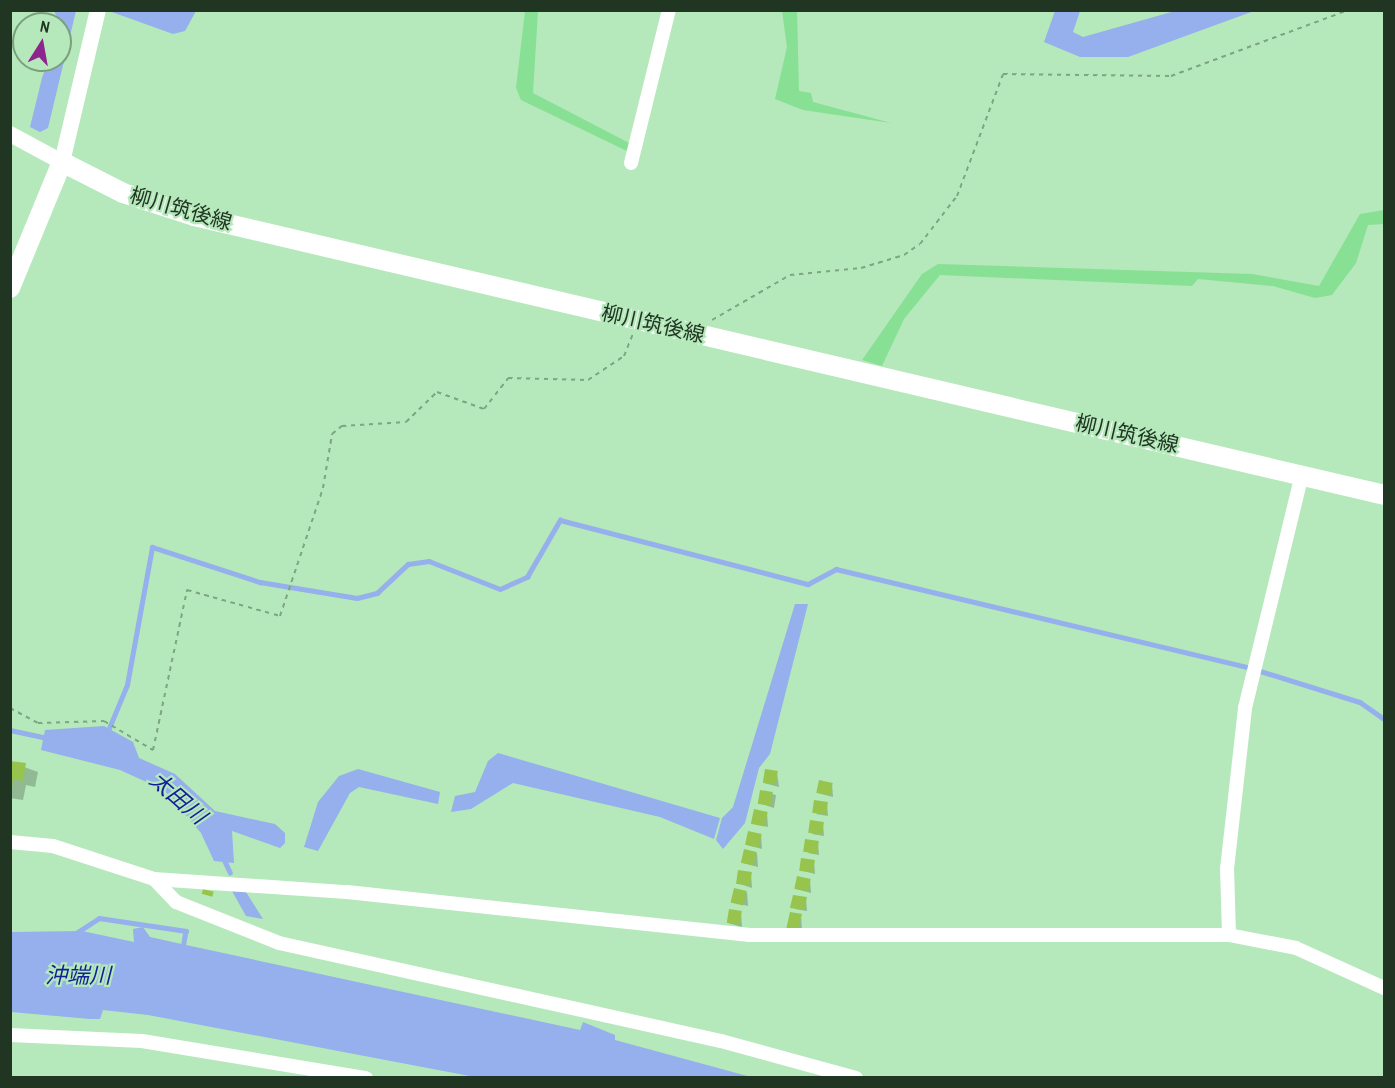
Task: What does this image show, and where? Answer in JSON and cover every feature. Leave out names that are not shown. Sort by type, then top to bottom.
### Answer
[{"type":"main road","name":"柳川筑後線","points":[[62,162],[123,193],[194,216],[1384,495]]},
{"type":"main road","points":[[10,288],[62,162]]},
{"type":"street","points":[[10,134],[62,162],[98,10]]},
{"type":"street","points":[[632,163],[669,10]]},
{"type":"street","points":[[1229,935],[1227,869],[1244,718],[1302,475]]},
{"type":"street","points":[[10,842],[53,846],[154,879],[347,892],[750,935],[1229,935],[1296,948],[1384,988]]},
{"type":"street","points":[[154,879],[176,902],[279,943],[721,1041],[856,1077]]},
{"type":"street","points":[[10,1035],[142,1041],[366,1077]]},
{"type":"path","points":[[692,333],[790,275],[861,268],[920,244],[957,196],[1003,74],[1171,76],[1348,10]]},
{"type":"path","points":[[10,708],[38,723],[104,721],[153,750],[187,590],[280,616],[288,603],[295,572],[323,488],[332,434],[342,426],[406,422],[437,392],[484,409],[508,378],[588,380],[624,356],[639,321]]},
{"type":"green space","points":[[525,11],[538,11],[533,93],[631,144],[629,152],[521,100],[516,88]]},
{"type":"green space","points":[[782,11],[797,11],[799,91],[811,93],[813,102],[891,123],[803,110],[775,99],[787,47]]},
{"type":"green space","points":[[1384,210],[1384,224],[1368,225],[1356,263],[1332,295],[1315,298],[1273,286],[1198,279],[1192,286],[940,275],[904,319],[882,366],[862,360],[922,274],[938,264],[1252,274],[1319,286],[1360,214]]},
{"type":"water","points":[[76,11],[72,28],[72,12],[54,12]]},
{"type":"water","points":[[109,11],[196,11],[185,31],[173,34]]},
{"type":"water","points":[[1055,11],[1080,11],[1073,32],[1083,37],[1175,11],[1254,11],[1128,57],[1080,57],[1044,42]]},
{"type":"water","points":[[44,72],[61,72],[48,128],[40,132],[30,127]]},
{"type":"water","points":[[795,604],[808,604],[770,754],[759,768],[745,823],[723,849],[716,840],[722,818],[733,807]]},
{"type":"water","points":[[104,726],[133,742],[139,758],[175,774],[215,811],[275,824],[285,833],[285,843],[280,848],[232,831],[234,863],[214,861],[201,833],[164,790],[120,770],[41,750],[45,730]]},
{"type":"water","points":[[498,753],[720,818],[714,839],[660,817],[513,783],[471,809],[451,812],[455,796],[475,792],[488,761]]},
{"type":"water","points":[[358,769],[440,792],[438,804],[359,787],[350,793],[318,851],[304,847],[318,802],[339,776]]},
{"type":"water","points":[[232,891],[246,892],[263,919],[246,916]]},
{"type":"water","name":"沖端川","points":[[143,927],[150,937],[186,945],[580,1030],[583,1022],[615,1035],[615,1040],[751,1077],[475,1077],[148,1015],[103,1010],[100,1019],[90,1019],[11,1012],[11,932],[82,931],[134,942],[133,929]]},
{"type":"building","points":[[10,761],[26,763],[23,781],[13,779],[12,789]]},
{"type":"building","points":[[765,769],[778,771],[776,785],[763,783]]},
{"type":"building","points":[[819,780],[833,783],[830,796],[816,793]]},
{"type":"building","points":[[760,790],[773,792],[771,806],[758,804]]},
{"type":"building","points":[[814,800],[828,802],[826,815],[812,813]]},
{"type":"building","points":[[754,809],[768,812],[765,827],[751,824]]},
{"type":"building","points":[[810,820],[824,822],[822,835],[808,833]]},
{"type":"building","points":[[748,831],[762,834],[759,848],[745,845]]},
{"type":"building","points":[[805,839],[819,841],[817,854],[803,852]]},
{"type":"building","points":[[744,849],[757,852],[754,866],[741,863]]},
{"type":"building","points":[[801,858],[815,860],[813,873],[799,871]]},
{"type":"building","points":[[738,870],[752,872],[750,886],[736,884]]},
{"type":"building","points":[[797,876],[811,879],[808,892],[794,889]]},
{"type":"building","points":[[734,888],[747,891],[743,906],[731,903]]},
{"type":"building","points":[[203,889],[214,892],[212,897],[202,894]]},
{"type":"building","points":[[793,895],[807,897],[804,910],[790,908]]},
{"type":"building","points":[[729,909],[742,911],[740,925],[727,923]]},
{"type":"building","points":[[790,912],[802,914],[798,929],[786,930]]},
{"type":"waterway","points":[[107,733],[127,685],[152,547],[260,582],[357,598],[377,593],[408,564],[429,561],[500,589],[527,577],[560,520],[808,584],[836,569],[1250,668]]},
{"type":"waterway","points":[[1257,670],[1360,702],[1384,719]]},
{"type":"waterway","points":[[10,730],[48,738]]},
{"type":"waterway","name":"太田川","points":[[223,857],[230,872]]},
{"type":"waterway","points":[[67,939],[99,918],[186,931],[183,948]]}]
